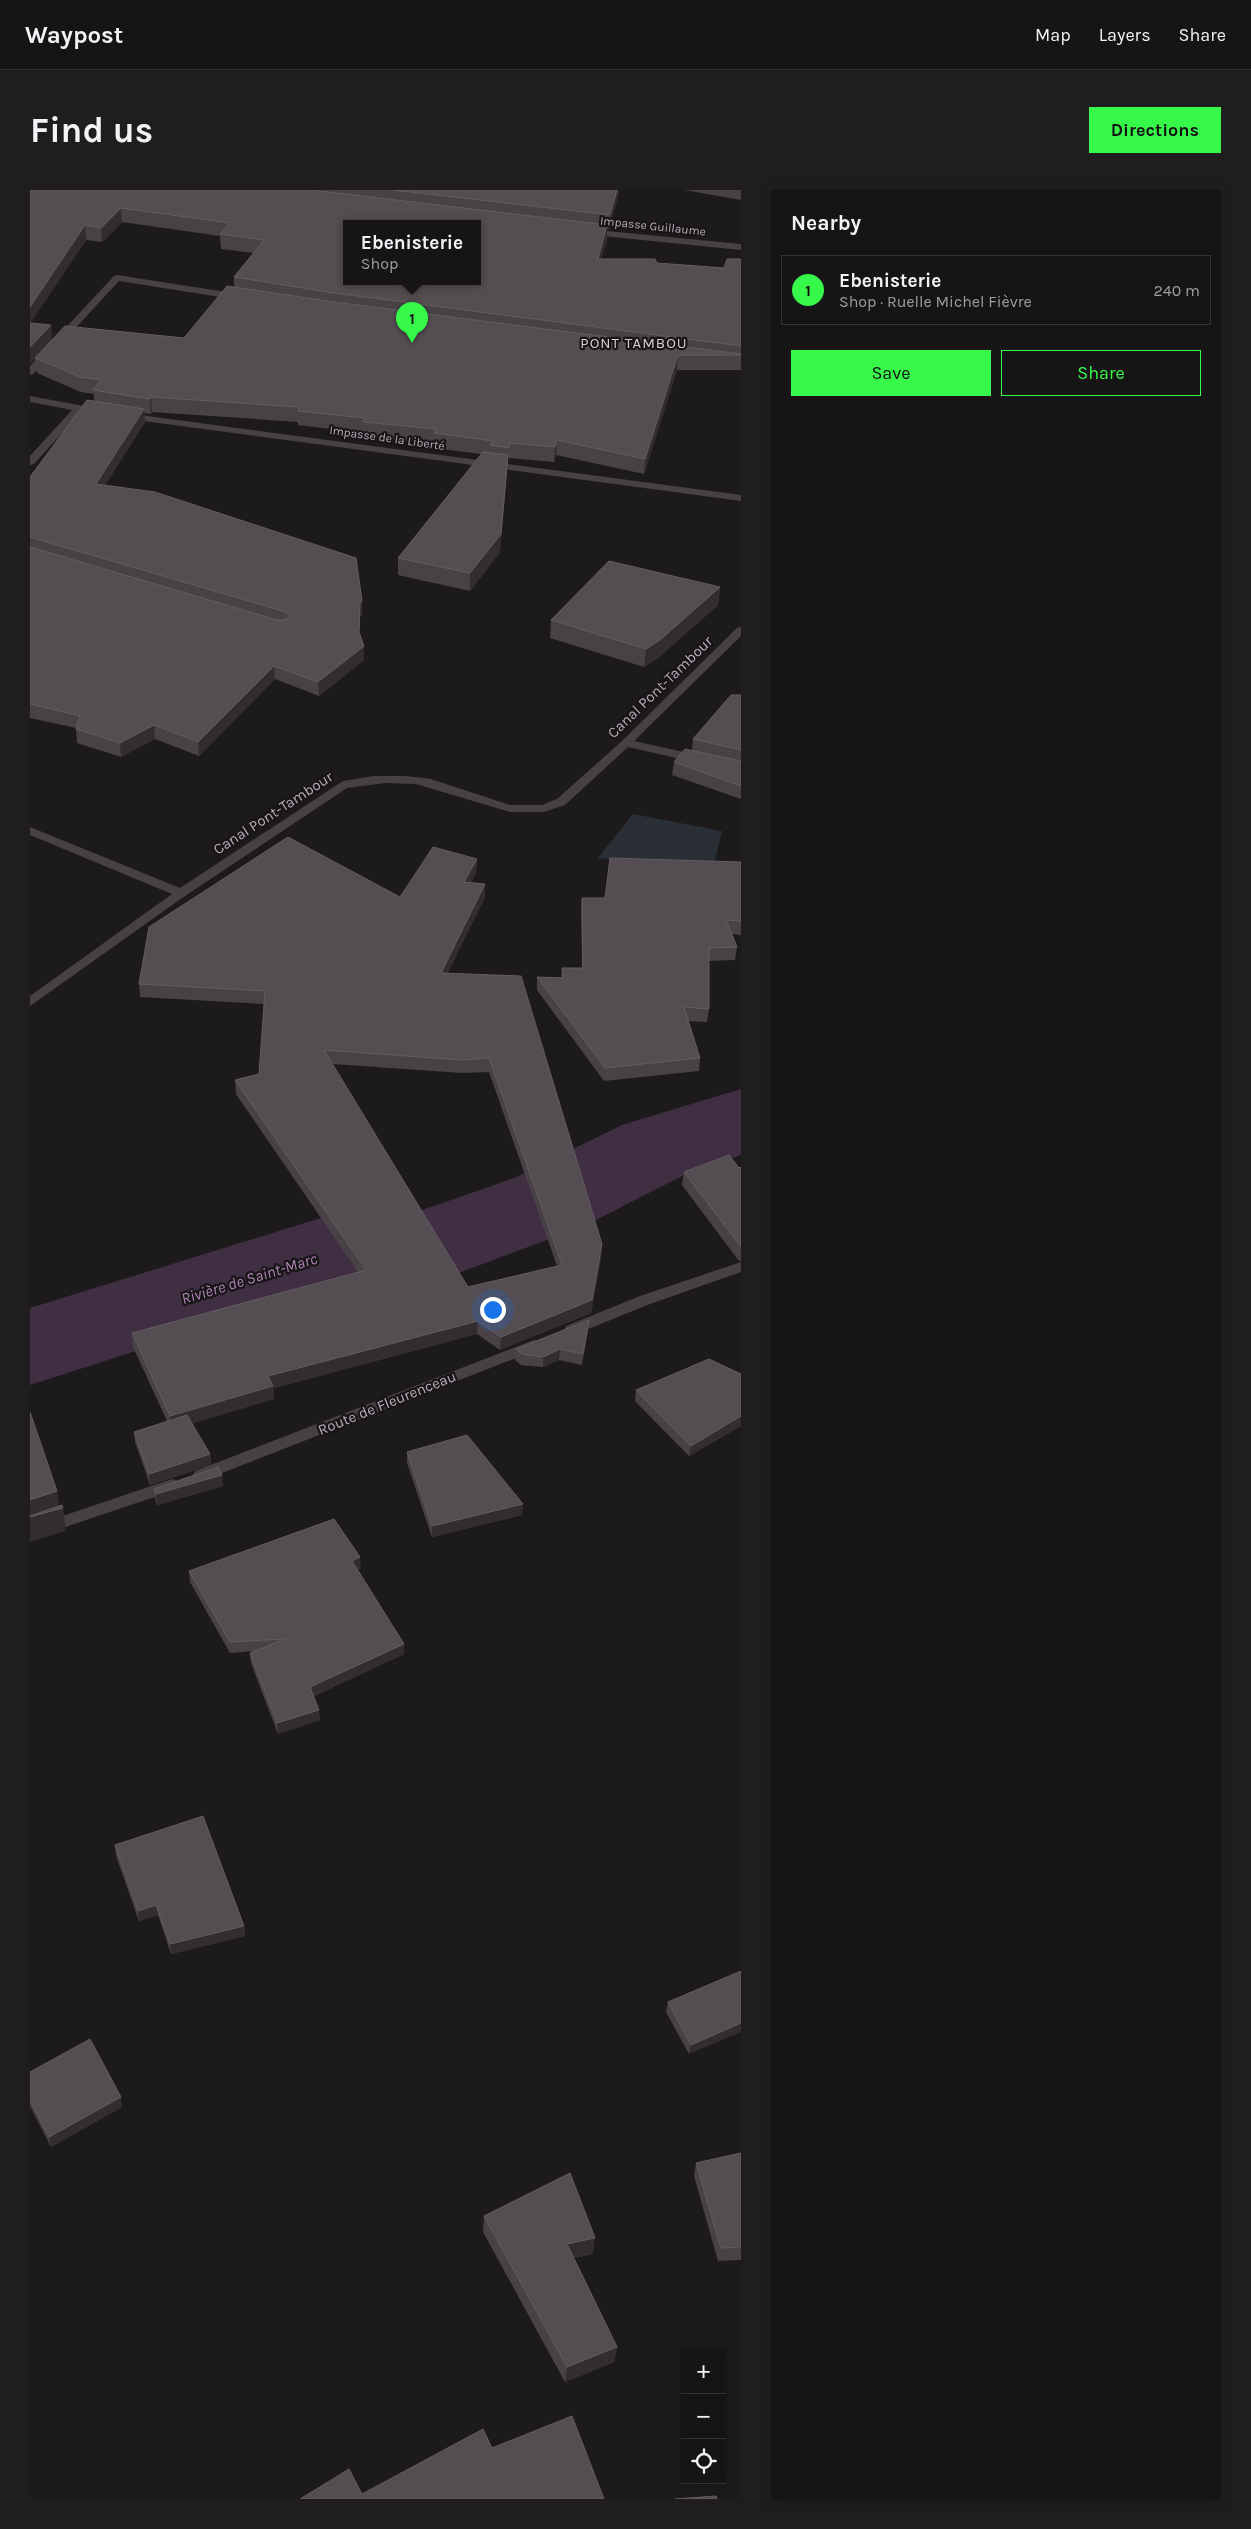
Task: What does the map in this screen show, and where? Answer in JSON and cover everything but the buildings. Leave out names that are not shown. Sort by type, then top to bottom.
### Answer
[{"type":"street","name":"Impasse Guillaume","points":[[576,231],[741,247]]},
{"type":"street","points":[[30,372],[117,278],[245,298]]},
{"type":"street","name":"Impasse de la Liberté","points":[[30,399],[222,430],[741,498]]},
{"type":"street","points":[[30,462],[79,408]]},
{"type":"street","name":"Canal Pont-Tambour","points":[[30,1002],[181,893],[343,785],[369,779],[402,778],[429,783],[514,810],[549,808],[560,802],[626,743],[741,630]]},
{"type":"street","points":[[626,743],[712,762]]},
{"type":"street","points":[[30,831],[181,893]]},
{"type":"street","name":"Route de Fleurenceau","points":[[30,1533],[224,1468],[645,1300],[741,1267]]},
{"type":"shaded area","points":[[633,814],[722,831],[713,869],[598,858]]},
{"type":"waterway","name":"Rivière de Saint-Marc","points":[[30,1347],[321,1254],[353,1273],[549,1202],[657,1148],[741,1121]]},
{"type":"place","name":"Ebenisterie","points":[[412,343]]},
{"type":"district","name":"PONT TAMBOU","points":[[634,343]]}]
